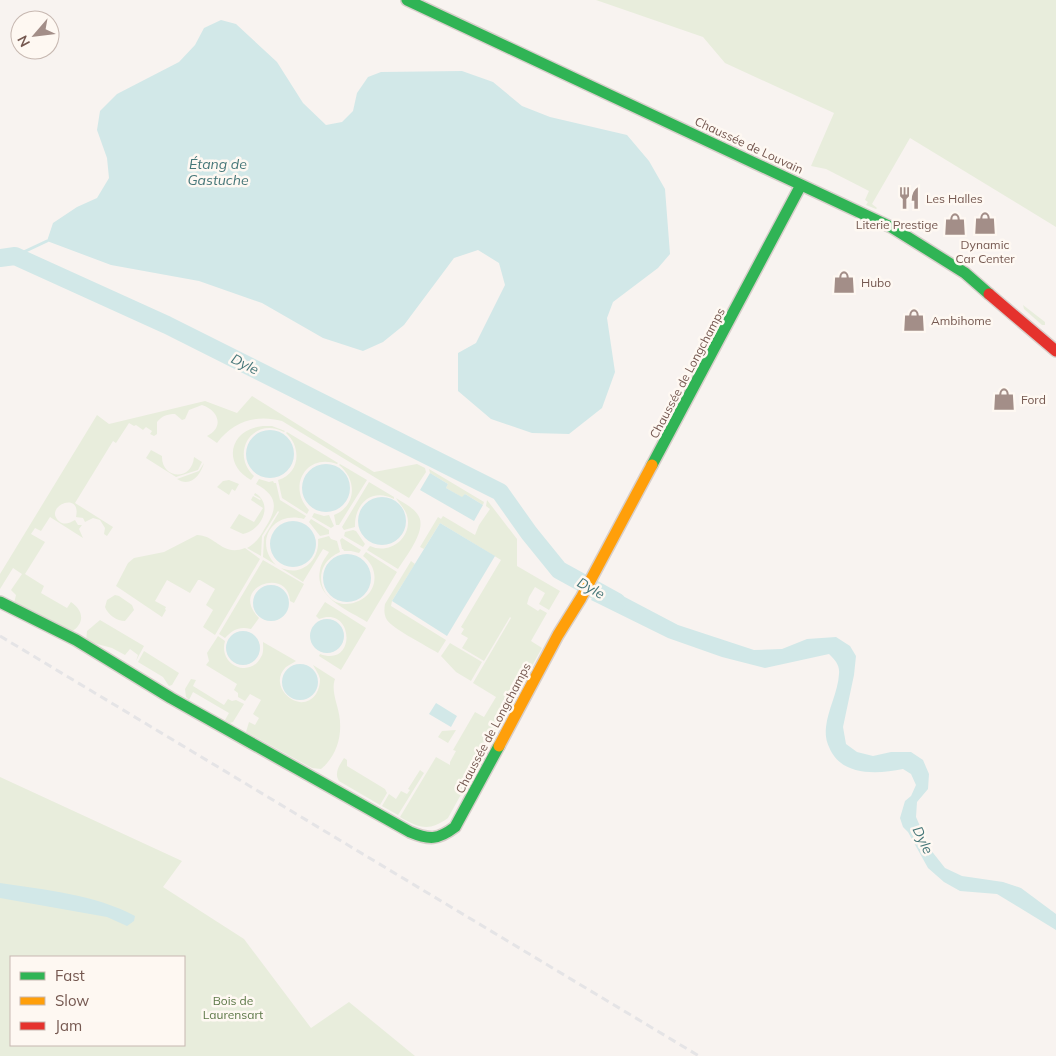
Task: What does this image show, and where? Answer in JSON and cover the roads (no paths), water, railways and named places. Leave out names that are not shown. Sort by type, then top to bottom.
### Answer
[{"type":"street","name":"Chaussée de Louvain","points":[[407,0],[877,220],[910,238],[984,288],[1056,351]]},
{"type":"street","name":"Chaussée de Longchamps","points":[[0,602],[76,640],[171,698],[396,825],[422,837],[436,838],[446,834],[462,816],[558,635],[592,578],[801,185]]},
{"type":"water","name":"Étang de Gastuche","points":[[221,20],[236,24],[277,62],[303,103],[326,125],[342,122],[353,111],[357,93],[368,77],[381,72],[462,71],[493,82],[522,106],[550,117],[627,135],[649,161],[665,189],[670,254],[658,268],[613,302],[607,318],[615,372],[602,408],[569,434],[532,433],[491,419],[458,391],[458,353],[476,343],[505,285],[499,263],[478,250],[454,258],[404,325],[383,342],[363,351],[323,338],[262,303],[199,281],[111,265],[47,241],[53,223],[77,207],[97,198],[109,178],[107,158],[97,130],[100,111],[117,94],[179,62],[195,45],[204,28]]},
{"type":"water","points":[[270,430],[279,432],[287,437],[292,445],[294,454],[292,463],[287,471],[279,476],[270,478],[261,476],[253,471],[248,463],[246,454],[248,445],[253,437],[261,432]]},
{"type":"water","points":[[321,464],[331,464],[343,471],[350,483],[350,493],[343,505],[331,512],[321,512],[313,508],[306,501],[302,493],[302,483],[306,475],[313,468]]},
{"type":"water","points":[[430,473],[448,484],[446,488],[462,497],[465,494],[483,505],[474,521],[420,490]]},
{"type":"water","points":[[382,497],[391,499],[399,504],[404,512],[406,521],[404,530],[399,538],[391,543],[382,545],[373,543],[365,538],[360,530],[358,521],[360,512],[365,504],[373,499]]},
{"type":"water","points":[[293,521],[306,525],[312,531],[316,544],[312,557],[306,563],[293,567],[280,563],[274,557],[270,544],[274,531],[280,525]]},
{"type":"water","points":[[440,523],[495,556],[447,636],[392,601]]},
{"type":"water","points":[[342,554],[352,554],[364,561],[371,573],[371,583],[364,595],[352,602],[342,602],[334,598],[327,591],[323,583],[323,573],[327,565],[334,558]]},
{"type":"water","points":[[600,584],[678,625],[754,650],[782,649],[807,639],[836,637],[850,646],[856,656],[843,727],[846,744],[857,752],[873,756],[891,752],[911,752],[923,760],[929,774],[928,789],[917,802],[916,817],[930,849],[945,868],[962,876],[1003,882],[1021,888],[1056,914],[1056,930],[997,894],[960,891],[944,882],[928,868],[908,832],[903,827],[900,818],[905,801],[911,796],[916,785],[911,774],[903,769],[873,772],[854,769],[845,766],[832,753],[827,741],[826,727],[837,687],[839,671],[838,665],[829,654],[765,668],[722,657],[668,638],[591,600]]},
{"type":"water","points":[[271,585],[284,590],[289,603],[284,616],[271,621],[258,616],[253,603],[258,590]]},
{"type":"water","points":[[327,619],[339,624],[344,636],[339,648],[327,653],[315,648],[310,636],[315,624]]},
{"type":"water","points":[[243,631],[250,632],[255,636],[259,641],[259,655],[255,660],[250,664],[243,665],[236,664],[231,660],[227,655],[226,648],[227,641],[231,636],[236,632]]},
{"type":"water","points":[[300,664],[307,665],[313,669],[317,675],[317,689],[313,695],[307,699],[300,700],[293,699],[287,695],[283,689],[282,682],[283,675],[287,669],[293,665]]},
{"type":"water","points":[[436,703],[457,716],[451,727],[429,714]]},
{"type":"water","points":[[0,883],[86,898],[135,916],[134,921],[127,926],[107,917],[0,898]]},
{"type":"waterway","points":[[15,256],[47,241]]},
{"type":"waterway","name":"Dyle","points":[[0,258],[15,256],[167,325],[500,492],[529,533],[559,570],[617,602]]},
{"type":"railway","points":[[0,636],[699,1056]]},
{"type":"place","name":"Les Halles","points":[[909,198]]},
{"type":"place","name":"Dynamic Car Center","points":[[985,223]]},
{"type":"place","name":"Literie Prestige","points":[[955,224]]},
{"type":"place","name":"Hubo","points":[[844,282]]},
{"type":"place","name":"Ambihome","points":[[914,320]]},
{"type":"place","name":"Ford","points":[[1004,399]]},
{"type":"park label","name":"Bois de Laurensart","points":[[233,1007]]}]
